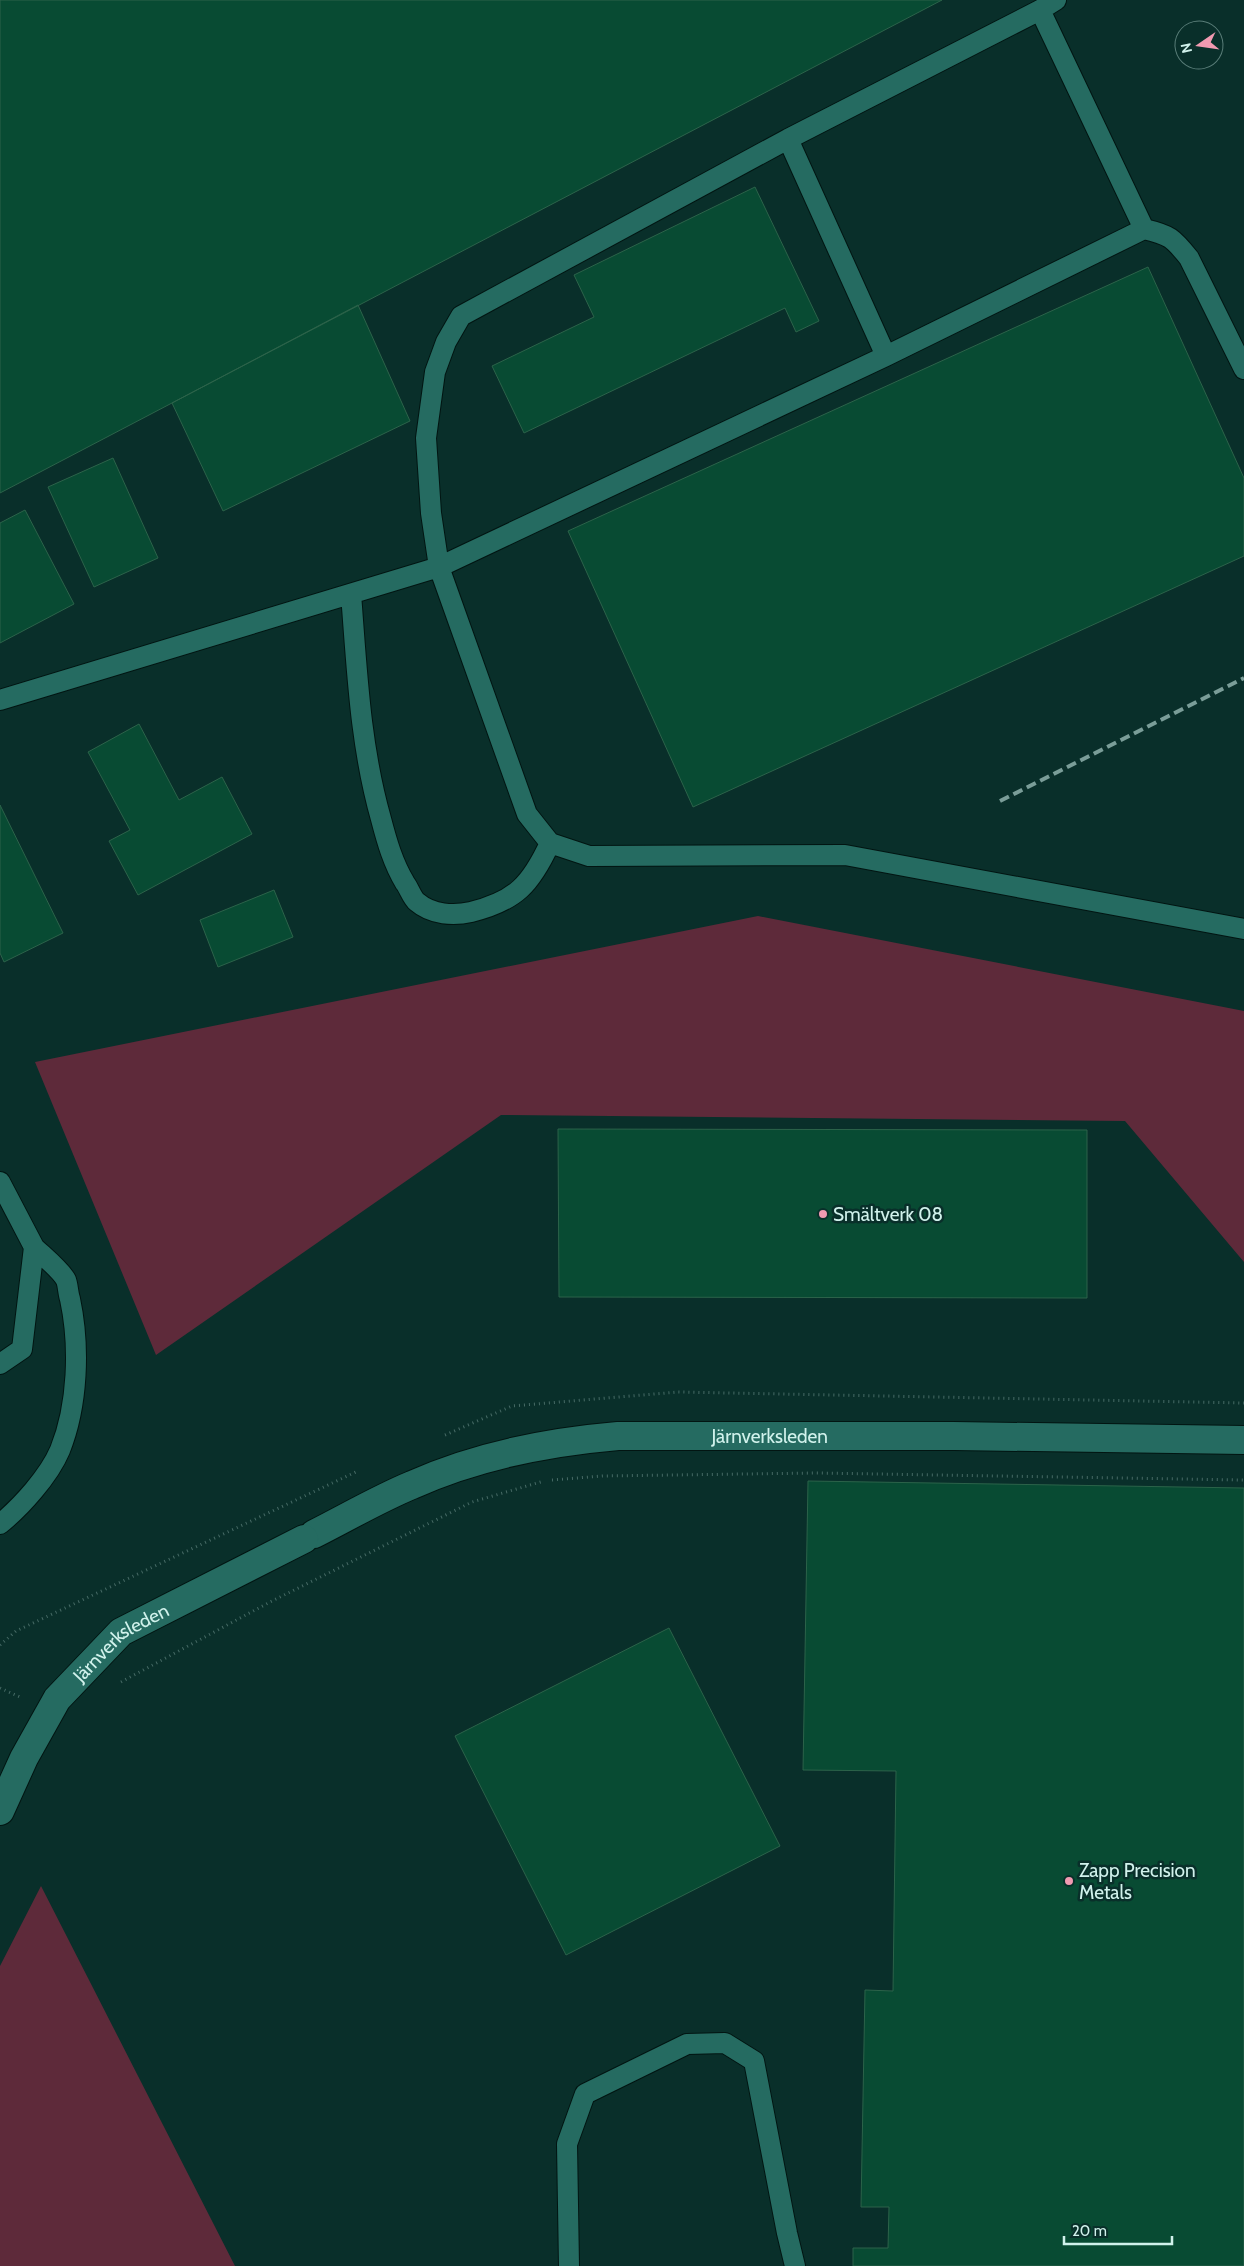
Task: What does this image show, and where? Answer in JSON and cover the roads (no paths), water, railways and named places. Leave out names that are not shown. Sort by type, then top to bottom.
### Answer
[{"type":"street","name":"Järnverksleden","points":[[0,1811],[24,1758],[57,1698],[121,1632],[412,1484],[470,1463],[575,1440],[618,1436],[954,1436],[1244,1440]]},
{"type":"lane","points":[[1144,229],[1048,5],[788,139],[461,316],[446,342],[435,372],[426,438],[431,513],[439,567],[528,814],[550,843],[589,856],[846,855],[1244,929]]},
{"type":"lane","points":[[788,139],[886,356]]},
{"type":"lane","points":[[0,700],[439,567],[886,356],[1144,229],[1165,234],[1176,242],[1189,258],[1244,369]]},
{"type":"lane","points":[[351,594],[358,705],[372,787],[394,864],[417,902],[436,912],[456,915],[486,908],[514,895],[538,869],[550,843]]},
{"type":"lane","points":[[0,1182],[34,1247],[66,1279],[74,1318],[73,1392],[68,1424],[59,1451],[52,1464],[28,1496],[0,1524]]},
{"type":"lane","points":[[0,1364],[22,1349],[34,1247]]},
{"type":"lane","points":[[569,2266],[567,2144],[585,2094],[656,2057],[687,2044],[725,2043],[754,2061],[795,2266]]},
{"type":"railway","points":[[1000,801],[1244,678]]},
{"type":"place","name":"Smältverk 08","points":[[823,1214]]},
{"type":"place","name":"Zapp Precision Metals","points":[[1069,1881]]}]
